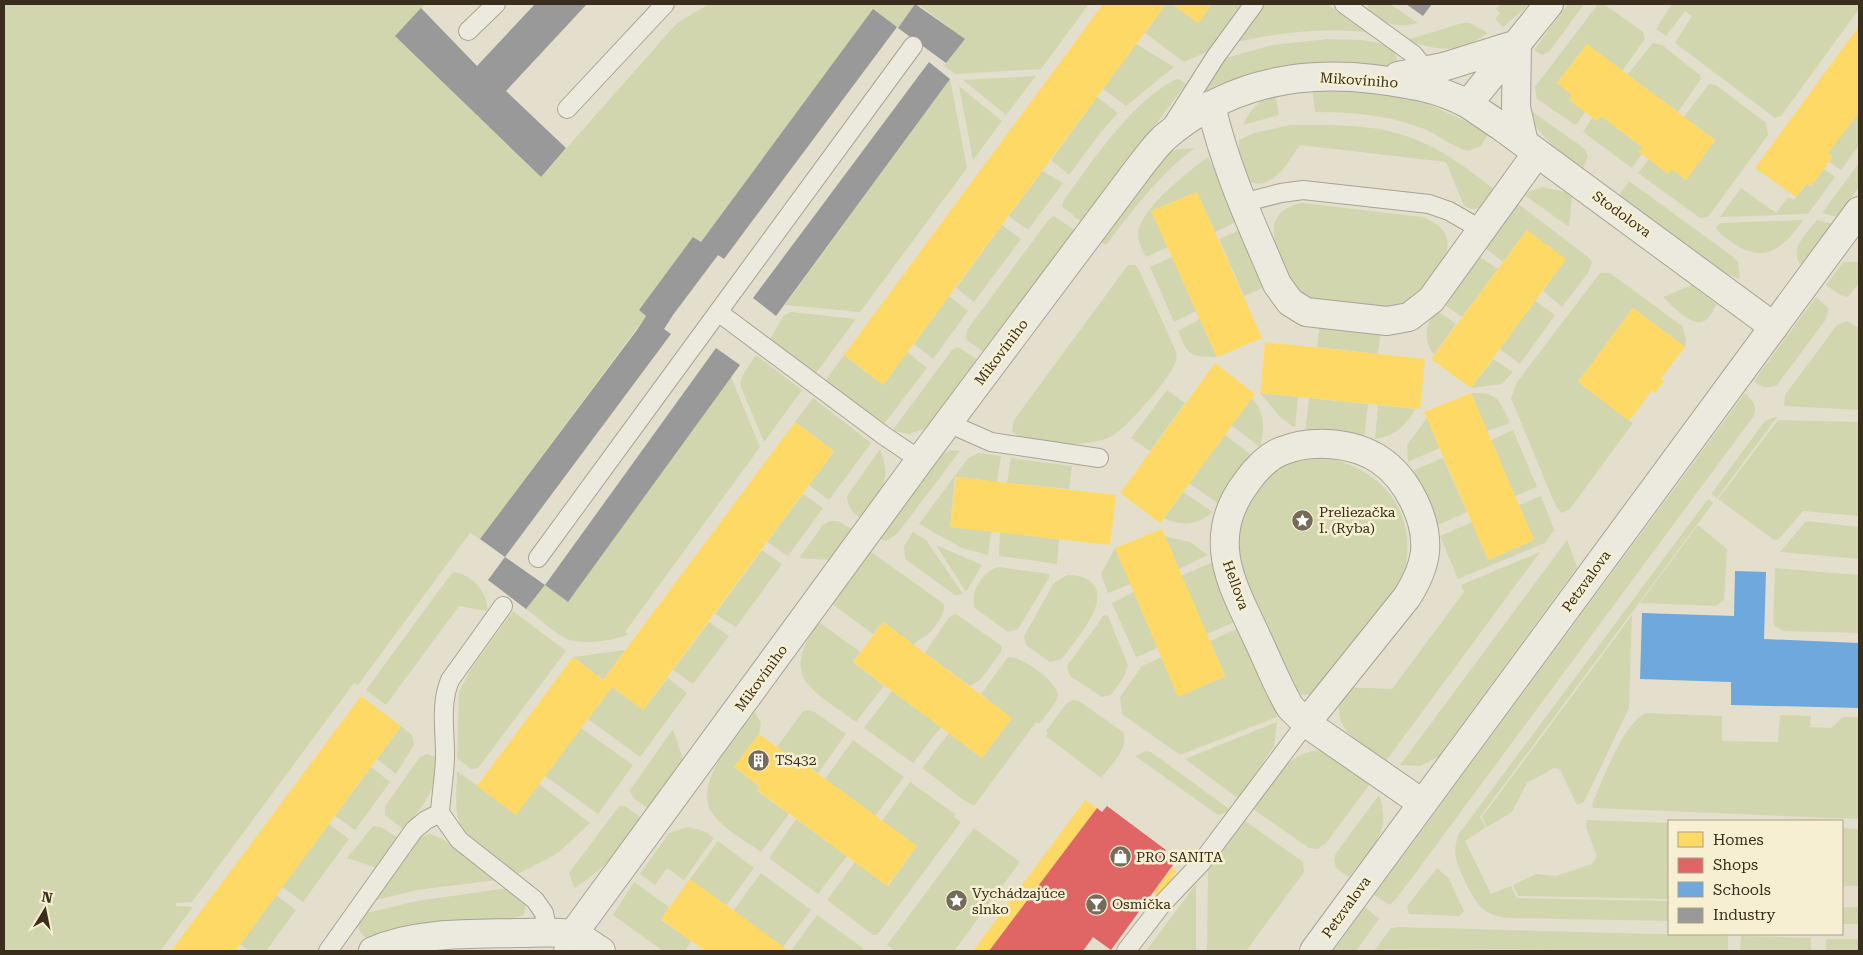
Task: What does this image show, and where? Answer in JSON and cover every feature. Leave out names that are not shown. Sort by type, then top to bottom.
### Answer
[{"type":"street","points":[[1468,104],[1549,4]]},
{"type":"street","points":[[1426,79],[1517,44]]},
{"type":"street","points":[[1211,105],[1219,142],[1242,203],[1278,284],[1296,307],[1316,314],[1387,321],[1409,317],[1431,300],[1482,230],[1530,148],[1517,120],[1517,44]]},
{"type":"street","name":"Mikovíniho","points":[[561,940],[1163,138],[1196,113],[1211,105],[1266,82],[1304,76],[1426,79],[1468,104]]},
{"type":"street","name":"Stodolova","points":[[1468,104],[1774,327]]},
{"type":"street","name":"Petzvalova","points":[[1314,951],[1859,211]]},
{"type":"street","name":"Hellova","points":[[1306,723],[1407,597],[1418,579],[1425,552],[1425,536],[1418,513],[1407,489],[1394,473],[1382,461],[1367,453],[1332,444],[1316,444],[1280,451],[1267,460],[1239,492],[1231,507],[1225,536],[1228,570],[1283,696],[1290,707],[1306,723],[1422,803]]},
{"type":"street","points":[[373,951],[404,942],[473,934],[561,940],[601,951]]},
{"type":"lane","points":[[468,31],[496,4]]},
{"type":"lane","points":[[567,108],[665,4]]},
{"type":"lane","points":[[1163,138],[1216,56],[1254,4]]},
{"type":"lane","points":[[1344,4],[1413,54],[1420,61],[1426,79]]},
{"type":"lane","points":[[538,558],[913,46]]},
{"type":"lane","points":[[1242,203],[1281,193],[1303,190],[1429,204],[1449,211],[1482,230]]},
{"type":"lane","points":[[718,312],[883,435],[920,460]]},
{"type":"lane","points":[[948,423],[990,442],[1099,458]]},
{"type":"lane","points":[[503,606],[450,680],[446,690],[444,700],[445,755],[440,813],[459,840],[535,900],[561,940]]},
{"type":"lane","points":[[1126,951],[1163,903],[1201,863],[1306,723]]},
{"type":"lane","points":[[328,951],[414,830],[420,824],[440,813]]},
{"type":"green space","points":[[4,4],[425,4],[396,36],[541,177],[677,23],[709,4],[915,4],[898,28],[873,10],[701,242],[693,237],[639,310],[646,316],[480,539],[470,533],[358,685],[354,683],[192,902],[176,903],[176,906],[193,907],[160,951],[4,951]]},
{"type":"green space","points":[[918,4],[1089,4],[1041,69],[955,74],[944,66],[964,39]]},
{"type":"green space","points":[[1166,4],[1172,4],[1198,23],[1212,4],[1244,5],[1211,50],[1184,62],[1145,33]]},
{"type":"green space","points":[[1265,4],[1327,4],[1367,32],[1334,30],[1302,32],[1237,42]]},
{"type":"green space","points":[[1367,4],[1390,4],[1418,23],[1397,25],[1387,23],[1370,13]]},
{"type":"green space","points":[[1500,4],[1530,4],[1503,27],[1495,19],[1500,13],[1496,9]]},
{"type":"green space","points":[[1568,4],[1584,4],[1549,52],[1542,55],[1534,50]]},
{"type":"green space","points":[[1598,4],[1604,4],[1643,32],[1645,39],[1622,71],[1587,44],[1557,83],[1572,95],[1569,100],[1585,112],[1577,124],[1574,124],[1537,99],[1535,87]]},
{"type":"green space","points":[[1672,4],[1859,4],[1859,9],[1781,116],[1775,118],[1675,43],[1692,16],[1685,11],[1666,36],[1656,29]]},
{"type":"green space","points":[[1462,23],[1470,23],[1488,33],[1468,44],[1449,48],[1429,47],[1407,40]]},
{"type":"green space","points":[[1328,39],[1359,40],[1383,44],[1391,49],[1396,56],[1396,65],[1384,67],[1312,65],[1278,69],[1237,80],[1194,102],[1226,58],[1272,45]]},
{"type":"green space","points":[[1653,43],[1662,45],[1700,75],[1701,79],[1678,112],[1627,75]]},
{"type":"green space","points":[[1136,44],[1174,67],[1126,106],[1103,89]]},
{"type":"green space","points":[[1036,76],[1006,115],[963,80]]},
{"type":"green space","points":[[950,79],[967,168],[860,312],[785,305]]},
{"type":"green space","points":[[1177,79],[1186,84],[1082,223],[1062,206],[1064,200],[1100,150],[1129,116],[1161,88]]},
{"type":"green space","points":[[1709,84],[1716,85],[1766,123],[1768,135],[1708,217],[1700,218],[1638,173],[1649,159],[1667,173],[1671,169],[1686,180],[1715,140],[1684,117]]},
{"type":"green space","points":[[1332,85],[1417,99],[1472,124],[1488,135],[1481,146],[1468,151],[1426,130],[1407,123],[1381,117],[1315,112],[1312,86]]},
{"type":"green space","points":[[959,86],[1002,121],[973,160]]},
{"type":"green space","points":[[1275,92],[1279,115],[1243,125],[1256,106]]},
{"type":"green space","points":[[1097,97],[1118,113],[1100,133],[1069,175],[1051,160]]},
{"type":"green space","points":[[1527,108],[1585,149],[1588,157],[1583,168],[1557,149],[1543,135],[1531,118]]},
{"type":"green space","points":[[1858,112],[1859,145],[1841,170],[1829,162],[1832,157],[1828,153]]},
{"type":"green space","points":[[1601,116],[1642,147],[1639,152],[1642,154],[1632,168],[1583,132],[1593,117]]},
{"type":"green space","points":[[1290,125],[1367,127],[1397,133],[1424,143],[1446,155],[1497,192],[1483,206],[1474,209],[1469,208],[1464,206],[1446,162],[1300,145],[1284,168],[1272,179],[1264,183],[1246,181],[1239,159],[1239,140],[1254,133]]},
{"type":"green space","points":[[1195,148],[1158,181],[1106,245],[1099,240],[1165,154],[1178,149]]},
{"type":"green space","points":[[1208,157],[1238,221],[1215,232],[1197,192],[1151,211],[1168,247],[1146,257],[1138,235],[1140,225],[1155,203],[1166,192]]},
{"type":"green space","points":[[1859,163],[1859,187],[1837,217],[1822,213]]},
{"type":"green space","points":[[1824,169],[1835,177],[1808,214],[1720,217],[1741,188],[1776,213],[1788,197],[1794,200],[1807,183],[1811,186]]},
{"type":"green space","points":[[1042,171],[1063,183],[1028,230],[1009,216]]},
{"type":"green space","points":[[1629,181],[1732,256],[1738,262],[1740,279],[1724,273],[1619,195]]},
{"type":"green space","points":[[1542,187],[1565,192],[1572,197],[1569,227],[1523,194]]},
{"type":"green space","points":[[1302,203],[1422,217],[1436,224],[1444,232],[1448,242],[1447,252],[1436,273],[1409,298],[1395,307],[1381,309],[1316,304],[1307,300],[1297,291],[1284,268],[1275,243],[1274,225],[1277,218],[1290,206]]},
{"type":"green space","points":[[1517,203],[1592,262],[1588,273],[1562,307],[1543,291],[1565,259],[1527,230],[1503,262],[1483,246]]},
{"type":"green space","points":[[1054,216],[1076,231],[986,354],[968,341],[966,338],[967,330],[1049,219]]},
{"type":"green space","points":[[1803,220],[1781,245],[1764,253],[1755,253],[1744,249],[1723,236],[1716,227],[1721,223]]},
{"type":"green space","points":[[1817,220],[1832,224],[1801,265],[1797,253],[1800,241]]},
{"type":"green space","points":[[1002,225],[1021,239],[974,302],[956,288]]},
{"type":"green space","points":[[1242,229],[1268,286],[1244,296],[1219,239]]},
{"type":"green space","points":[[1477,255],[1498,269],[1462,317],[1442,303]]},
{"type":"green space","points":[[1172,257],[1196,311],[1174,322],[1150,267]]},
{"type":"green space","points":[[1843,262],[1859,262],[1859,283],[1848,297],[1840,295],[1826,285]]},
{"type":"green space","points":[[1128,265],[1135,265],[1138,268],[1175,349],[1176,360],[1173,368],[1138,413],[1112,436],[1103,440],[1076,444],[1045,443],[1020,437],[1012,431],[1014,420]]},
{"type":"green space","points":[[1600,273],[1610,273],[1682,326],[1686,339],[1685,347],[1633,308],[1578,382],[1633,423],[1570,509],[1562,513],[1556,507],[1511,398],[1517,382]]},
{"type":"green space","points":[[1692,285],[1717,305],[1707,319],[1702,322],[1690,320],[1663,297]]},
{"type":"green space","points":[[949,296],[968,311],[933,359],[914,344]]},
{"type":"green space","points":[[1816,297],[1829,309],[1826,319],[1777,385],[1765,387],[1754,381]]},
{"type":"green space","points":[[1535,301],[1555,315],[1520,364],[1500,349]]},
{"type":"green space","points":[[1436,310],[1456,324],[1434,355],[1428,343],[1427,332]]},
{"type":"green space","points":[[791,312],[856,319],[816,373],[770,339],[784,315]]},
{"type":"green space","points":[[1200,319],[1217,357],[1195,355],[1188,350],[1182,340],[1178,331]]},
{"type":"green space","points":[[1847,321],[1859,328],[1859,410],[1784,406],[1785,395],[1837,325]]},
{"type":"green space","points":[[1320,323],[1381,330],[1378,354],[1317,347]]},
{"type":"green space","points":[[958,347],[981,362],[928,427],[910,434],[892,431],[952,350]]},
{"type":"green space","points":[[907,352],[927,368],[884,424],[825,381],[844,355],[883,385]]},
{"type":"green space","points":[[756,355],[802,390],[764,442],[740,385],[742,376]]},
{"type":"green space","points":[[1493,359],[1513,372],[1502,384],[1471,388]]},
{"type":"green space","points":[[731,377],[760,447],[625,632],[628,634],[616,639],[589,642],[573,641],[557,633],[526,609],[545,585],[567,601]]},
{"type":"green space","points":[[1167,390],[1185,403],[1150,451],[1131,438]]},
{"type":"green space","points":[[1260,393],[1298,397],[1295,428],[1280,417]]},
{"type":"green space","points":[[1471,393],[1487,394],[1496,399],[1503,408],[1510,423],[1487,431]]},
{"type":"green space","points":[[1745,393],[1754,404],[1753,417],[1397,898],[1390,905],[1374,895]]},
{"type":"green space","points":[[813,398],[871,443],[829,500],[809,485],[834,451],[795,422]]},
{"type":"green space","points":[[1252,398],[1262,415],[1263,421],[1260,447],[1231,425]]},
{"type":"green space","points":[[1309,398],[1368,404],[1364,438],[1305,432]]},
{"type":"green space","points":[[1378,405],[1415,409],[1404,425],[1394,433],[1375,439]]},
{"type":"green space","points":[[1778,416],[1717,498],[1711,494],[1765,421]]},
{"type":"green space","points":[[1427,418],[1440,448],[1408,462],[1407,445]]},
{"type":"green space","points":[[1778,420],[1859,422],[1859,516],[1803,511],[1779,539],[1774,540],[1718,499]]},
{"type":"green space","points":[[1513,430],[1537,487],[1515,496],[1491,440]]},
{"type":"green space","points":[[1225,435],[1254,457],[1219,504],[1189,483]]},
{"type":"green space","points":[[880,449],[884,460],[885,478],[879,494],[863,520],[852,510],[847,496]]},
{"type":"green space","points":[[951,450],[960,451],[897,534],[886,541],[877,538],[939,456]]},
{"type":"green space","points":[[979,453],[1001,456],[997,482],[955,477],[950,527],[991,531],[988,555],[962,548],[919,524],[968,458]]},
{"type":"green space","points":[[1326,457],[1348,464],[1367,474],[1383,486],[1395,501],[1403,518],[1407,538],[1407,559],[1402,582],[1314,693],[1302,695],[1290,688],[1239,565],[1238,532],[1242,515],[1259,486],[1280,468],[1296,462]]},
{"type":"green space","points":[[1011,458],[1072,466],[1069,489],[1007,483]]},
{"type":"green space","points":[[1443,458],[1467,512],[1436,526],[1412,471]]},
{"type":"green space","points":[[1183,492],[1213,512],[1201,520],[1189,523],[1177,523],[1164,518]]},
{"type":"green space","points":[[803,494],[823,508],[788,556],[767,542]]},
{"type":"green space","points":[[1541,496],[1554,530],[1545,543],[1458,579],[1440,536],[1472,522],[1489,560],[1534,540],[1519,505]]},
{"type":"green space","points":[[1708,499],[1713,503],[1480,817],[1486,827],[1465,841],[1491,894],[1511,886],[1517,898],[1668,901],[1668,921],[1504,918],[1496,916],[1479,906],[1467,885],[1456,858],[1455,852],[1458,835]]},
{"type":"green space","points":[[830,521],[838,521],[855,531],[834,560],[799,558],[823,525]]},
{"type":"green space","points":[[1806,521],[1859,527],[1859,559],[1780,552]]},
{"type":"green space","points":[[1698,525],[1727,549],[1724,600],[1716,606],[1640,603]]},
{"type":"green space","points":[[913,532],[926,540],[963,594],[955,595],[905,559],[904,546]]},
{"type":"green space","points":[[1000,532],[1059,539],[1057,564],[999,556]]},
{"type":"green space","points":[[1164,536],[1190,542],[1208,555],[1179,569]]},
{"type":"green space","points":[[1567,540],[1577,567],[1438,757],[1420,766],[1400,765]]},
{"type":"green space","points":[[936,545],[982,565],[966,592]]},
{"type":"green space","points":[[1115,548],[1131,584],[1108,593],[1101,574]]},
{"type":"green space","points":[[762,550],[782,564],[736,627],[715,614]]},
{"type":"green space","points":[[870,551],[944,604],[943,612],[936,625],[914,645],[883,622],[873,634],[832,604]]},
{"type":"green space","points":[[1540,552],[1386,761],[1365,747],[1348,732],[1342,723],[1339,713],[1339,701],[1344,687],[1392,689],[1464,592],[1461,585]]},
{"type":"green space","points":[[1213,562],[1239,620],[1207,634],[1181,576]]},
{"type":"green space","points":[[999,567],[1049,574],[1049,578],[1018,629],[1008,632],[975,608],[974,602],[976,589],[983,577]]},
{"type":"green space","points":[[1775,568],[1859,575],[1859,633],[1784,631],[1775,627],[1773,621]]},
{"type":"green space","points":[[455,572],[467,577],[478,586],[485,598],[487,611],[459,606],[386,705],[366,690],[451,574]]},
{"type":"green space","points":[[1067,575],[1080,576],[1092,583],[1097,591],[1097,600],[1089,622],[1082,633],[1062,659],[1050,662],[1026,645],[1024,636],[1054,583]]},
{"type":"green space","points":[[1134,592],[1158,648],[1136,657],[1112,603]]},
{"type":"green space","points":[[513,611],[566,651],[478,768],[471,769],[457,758],[459,692],[471,669]]},
{"type":"green space","points":[[956,614],[1002,646],[1001,652],[980,680],[970,686],[925,653],[949,617]]},
{"type":"green space","points":[[1104,615],[1108,616],[1128,665],[1124,677],[1111,695],[1102,697],[1070,676],[1067,666]]},
{"type":"green space","points":[[1632,615],[1629,708],[1584,802],[1577,805],[1560,770],[1554,768],[1527,783],[1512,812],[1487,827],[1482,817]]},
{"type":"green space","points":[[709,622],[729,636],[693,684],[673,670]]},
{"type":"green space","points":[[819,622],[860,652],[853,662],[884,686],[856,722],[814,691],[806,681],[801,670],[801,657],[807,641]]},
{"type":"green space","points":[[1241,627],[1273,701],[1277,717],[1180,755],[1122,714],[1120,697],[1142,666],[1162,657],[1179,696],[1225,676],[1210,641]]},
{"type":"green space","points":[[625,650],[603,680],[573,657]]},
{"type":"green space","points":[[1008,657],[1021,660],[1038,670],[1052,683],[1058,695],[1050,710],[1039,724],[1036,722],[974,806],[922,768],[949,733],[982,758],[1011,718],[981,694]]},
{"type":"green space","points":[[668,678],[687,693],[640,757],[588,719],[612,687],[643,710]]},
{"type":"green space","points":[[892,691],[941,727],[913,763],[864,728]]},
{"type":"green space","points":[[1073,700],[1079,701],[1123,732],[1124,744],[1122,750],[1101,778],[1046,736],[1048,733],[1046,731],[1066,704]]},
{"type":"green space","points":[[803,711],[813,711],[846,734],[818,773],[787,751],[785,753],[777,747]]},
{"type":"green space","points":[[755,712],[761,723],[759,734],[734,767],[760,787],[757,791],[789,814],[761,852],[722,824],[712,813],[707,801],[712,774],[719,760]]},
{"type":"green space","points":[[1646,713],[1722,716],[1722,741],[1778,742],[1780,715],[1811,716],[1810,727],[1831,728],[1843,717],[1859,717],[1859,819],[1593,808],[1592,804],[1614,753],[1629,728]]},
{"type":"green space","points":[[1277,722],[1274,746],[1239,799],[1185,759]]},
{"type":"green space","points":[[401,726],[412,735],[414,745],[396,774],[377,759]]},
{"type":"green space","points":[[581,728],[633,765],[598,814],[545,776]]},
{"type":"green space","points":[[673,729],[684,763],[650,810],[633,798],[630,790]]},
{"type":"green space","points":[[853,740],[904,777],[875,816],[825,779]]},
{"type":"green space","points":[[1320,750],[1370,784],[1326,843],[1317,849],[1309,848],[1253,809],[1289,763],[1308,752]]},
{"type":"green space","points":[[1146,751],[1151,752],[1232,811],[1218,815],[1135,756]]},
{"type":"green space","points":[[427,754],[435,757],[436,778],[423,805],[404,830],[385,815],[385,806],[420,757]]},
{"type":"green space","points":[[371,767],[390,782],[355,830],[335,816]]},
{"type":"green space","points":[[457,771],[516,814],[539,784],[590,823],[558,853],[516,875],[484,852],[463,830],[459,822],[457,810]]},
{"type":"green space","points":[[910,782],[955,814],[954,817],[961,822],[877,935],[873,935],[827,900],[855,862],[888,886],[917,846],[882,821]]},
{"type":"green space","points":[[1379,795],[1383,808],[1381,830],[1371,849],[1349,877],[1336,868],[1334,859],[1336,853]]},
{"type":"green space","points":[[619,806],[625,806],[643,819],[603,866],[574,888],[569,873]]},
{"type":"green space","points":[[796,819],[847,856],[818,894],[769,858]]},
{"type":"green space","points":[[1244,820],[1303,862],[1304,872],[1246,951],[1207,951],[1208,869]]},
{"type":"green space","points":[[1587,820],[1668,823],[1668,899],[1518,896],[1513,885],[1536,874],[1556,876],[1592,864],[1597,856],[1586,827]]},
{"type":"green space","points":[[329,824],[349,839],[303,902],[282,887]]},
{"type":"green space","points":[[373,826],[381,827],[398,838],[377,868],[347,858]]},
{"type":"green space","points":[[688,827],[706,832],[714,838],[684,880],[667,868],[655,885],[640,874],[669,833]]},
{"type":"green space","points":[[974,828],[1020,862],[954,951],[895,951],[887,945]]},
{"type":"green space","points":[[1843,828],[1859,829],[1859,886],[1843,886]]},
{"type":"green space","points":[[431,834],[444,840],[497,880],[417,890],[372,901],[416,841],[421,837]]},
{"type":"green space","points":[[718,841],[754,868],[726,906],[690,879]]},
{"type":"green space","points":[[1437,868],[1449,879],[1464,911],[1459,916],[1409,914],[1407,906]]},
{"type":"green space","points":[[761,873],[811,910],[783,947],[733,911]]},
{"type":"green space","points":[[634,882],[669,907],[661,920],[691,941],[685,951],[663,951],[613,915]]},
{"type":"green space","points":[[1196,884],[1196,951],[1146,951]]},
{"type":"green space","points":[[508,888],[526,904],[524,915],[510,919],[371,939],[363,935],[359,930],[362,914],[417,901]]},
{"type":"green space","points":[[276,895],[296,910],[266,951],[249,951],[240,944]]},
{"type":"green space","points":[[1365,907],[1379,919],[1356,951],[1333,951]]},
{"type":"green space","points":[[1843,907],[1859,907],[1859,924],[1843,924]]},
{"type":"green space","points":[[817,915],[863,948],[862,951],[791,951]]},
{"type":"green space","points":[[1391,928],[1728,936],[1728,951],[1384,949],[1383,951],[1374,951]]},
{"type":"green space","points":[[1741,936],[1811,938],[1811,951],[1740,951]]},
{"type":"green space","points":[[1826,939],[1859,939],[1859,951],[1826,951]]},
{"type":"building: Homes","points":[[1103,4],[1166,4],[883,385],[844,355]]},
{"type":"building: Homes","points":[[1172,4],[1212,4],[1198,23]]},
{"type":"building: Homes","points":[[1859,26],[1859,113],[1828,153],[1832,157],[1824,169],[1811,186],[1807,183],[1796,197],[1755,168]]},
{"type":"building: Homes","points":[[1587,44],[1715,140],[1686,180],[1671,169],[1668,174],[1639,152],[1642,147],[1601,116],[1597,121],[1569,100],[1572,95],[1557,83]]},
{"type":"building: Homes","points":[[1197,192],[1262,338],[1217,357],[1151,211]]},
{"type":"building: Homes","points":[[1527,230],[1566,259],[1471,388],[1431,359]]},
{"type":"building: Homes","points":[[1633,308],[1685,347],[1661,378],[1664,381],[1655,393],[1652,390],[1629,421],[1578,382]]},
{"type":"building: Homes","points":[[1265,342],[1425,359],[1420,409],[1260,393]]},
{"type":"building: Homes","points":[[1215,363],[1255,394],[1160,523],[1120,493]]},
{"type":"building: Homes","points":[[1471,393],[1534,540],[1488,560],[1424,412]]},
{"type":"building: Homes","points":[[795,422],[834,451],[643,710],[612,687],[516,815],[477,786],[573,657],[603,680]]},
{"type":"building: Homes","points":[[956,477],[1116,495],[1110,545],[950,527]]},
{"type":"building: Homes","points":[[1162,529],[1225,676],[1178,697],[1115,548]]},
{"type":"building: Homes","points":[[883,622],[1012,718],[982,758],[853,662]]},
{"type":"building: Homes","points":[[361,696],[401,726],[242,942],[235,951],[171,951]]},
{"type":"building: Homes","points":[[759,734],[785,753],[787,751],[917,846],[887,886],[757,790],[760,787],[734,767]]},
{"type":"building: Homes","points":[[1085,800],[1097,808],[989,951],[973,951]]},
{"type":"building: Homes","points":[[1172,868],[1177,871],[1159,897],[1153,893]]},
{"type":"building: Homes","points":[[690,879],[789,951],[705,951],[661,919]]},
{"type":"building: Shops","points":[[1107,806],[1166,850],[1161,856],[1173,865],[1111,950],[1093,937],[1083,951],[989,951],[1097,808],[1102,812]]},
{"type":"building: Schools","points":[[1735,571],[1766,572],[1764,639],[1859,643],[1859,708],[1731,705],[1731,682],[1640,679],[1642,613],[1734,616]]},
{"type":"building: Industry","points":[[535,4],[587,4],[506,91],[566,148],[541,177],[395,36],[421,8],[477,66]]},
{"type":"building: Industry","points":[[915,4],[965,39],[946,63],[898,28]]},
{"type":"building: Industry","points":[[1406,4],[1432,4],[1423,16]]},
{"type":"building: Industry","points":[[873,9],[897,27],[724,259],[718,255],[673,315],[664,329],[671,334],[505,557],[480,539],[637,330],[646,316],[639,310],[693,237],[701,242]]},
{"type":"building: Industry","points":[[929,62],[950,79],[776,316],[753,298]]},
{"type":"building: Industry","points":[[716,348],[740,365],[568,602],[545,585]]},
{"type":"building: Industry","points":[[505,557],[545,585],[526,609],[488,580]]},
{"type":"place","name":"Preliezačka I. (Ryba)","points":[[1303,520]]},
{"type":"place","name":"TS432","points":[[759,760]]},
{"type":"place","name":"PRO SANITA","points":[[1120,857]]},
{"type":"place","name":"Vychádzajúce slnko","points":[[956,901]]},
{"type":"place","name":"Osmička","points":[[1096,904]]}]
